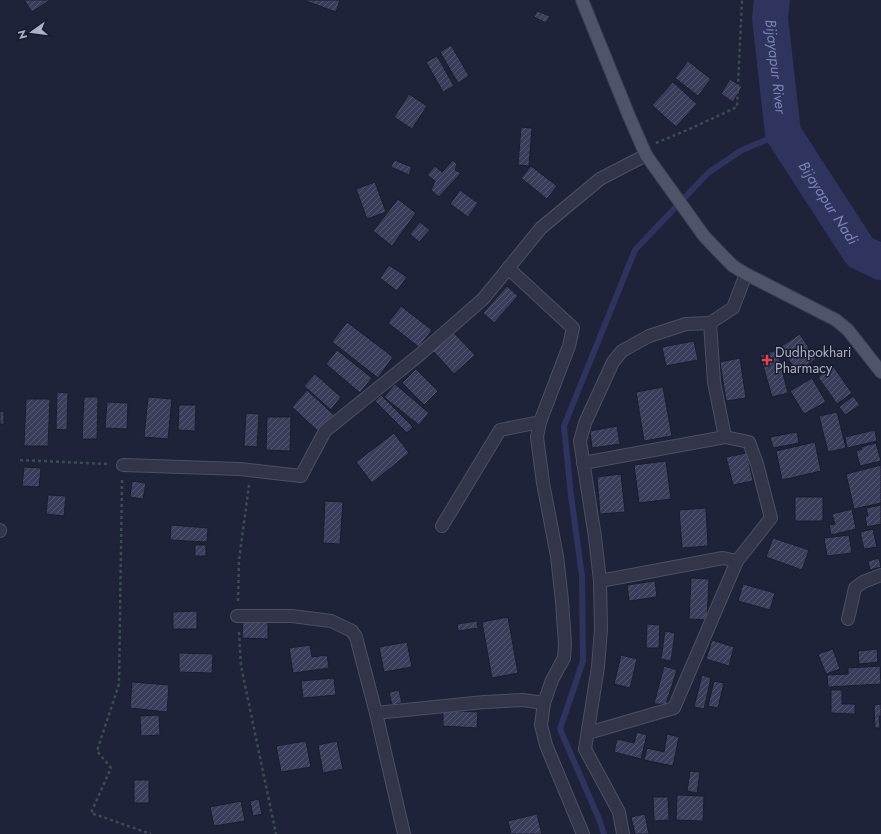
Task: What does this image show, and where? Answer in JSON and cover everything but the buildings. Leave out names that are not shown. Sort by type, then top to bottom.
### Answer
[{"type":"main road","points":[[582,0],[644,152],[704,236],[733,266],[836,320],[848,330],[881,372]]},
{"type":"street","points":[[123,465],[240,469],[301,476],[325,431],[418,356],[483,299],[541,228],[600,179],[644,152]]},
{"type":"street","points":[[508,268],[573,328],[569,346],[540,422],[538,437],[543,482],[557,556],[565,644],[564,658],[552,680],[544,702],[541,725],[546,745],[583,834]]},
{"type":"street","points":[[623,834],[618,812],[585,749],[598,667],[601,629],[600,581],[595,537],[580,441],[585,423],[613,362],[622,351],[649,336],[686,324],[710,323],[733,308],[746,274]]},
{"type":"street","points":[[710,323],[714,382],[725,437]]},
{"type":"street","points":[[442,526],[500,430],[540,422]]},
{"type":"street","points":[[583,463],[725,437],[749,442],[757,464],[771,518],[737,561],[674,708],[588,733]]},
{"type":"street","points":[[600,581],[723,558],[737,561]]},
{"type":"street","points":[[848,618],[856,588],[863,582],[881,575]]},
{"type":"street","points":[[237,616],[292,616],[331,621],[352,631],[356,637],[376,713],[404,834]]},
{"type":"street","points":[[376,713],[484,702],[523,700],[544,702]]},
{"type":"path","points":[[644,152],[737,107],[742,0]]},
{"type":"path","points":[[20,460],[123,465],[119,684],[97,751],[111,768],[91,813],[151,834]]},
{"type":"path","points":[[250,470],[239,560],[237,616],[241,666],[276,834]]},
{"type":"waterway","name":"Bijayapur Nadi","points":[[772,0],[770,18],[783,133],[860,252],[881,262]]},
{"type":"waterway","points":[[604,834],[560,729],[583,661],[582,576],[571,496],[564,426],[635,250],[708,173],[742,150],[783,133]]},
{"type":"place","name":"Dudhpokhari Pharmacy","points":[[767,360]]},
{"type":"water label","name":"Bijayapur River","points":[[776,67]]}]
